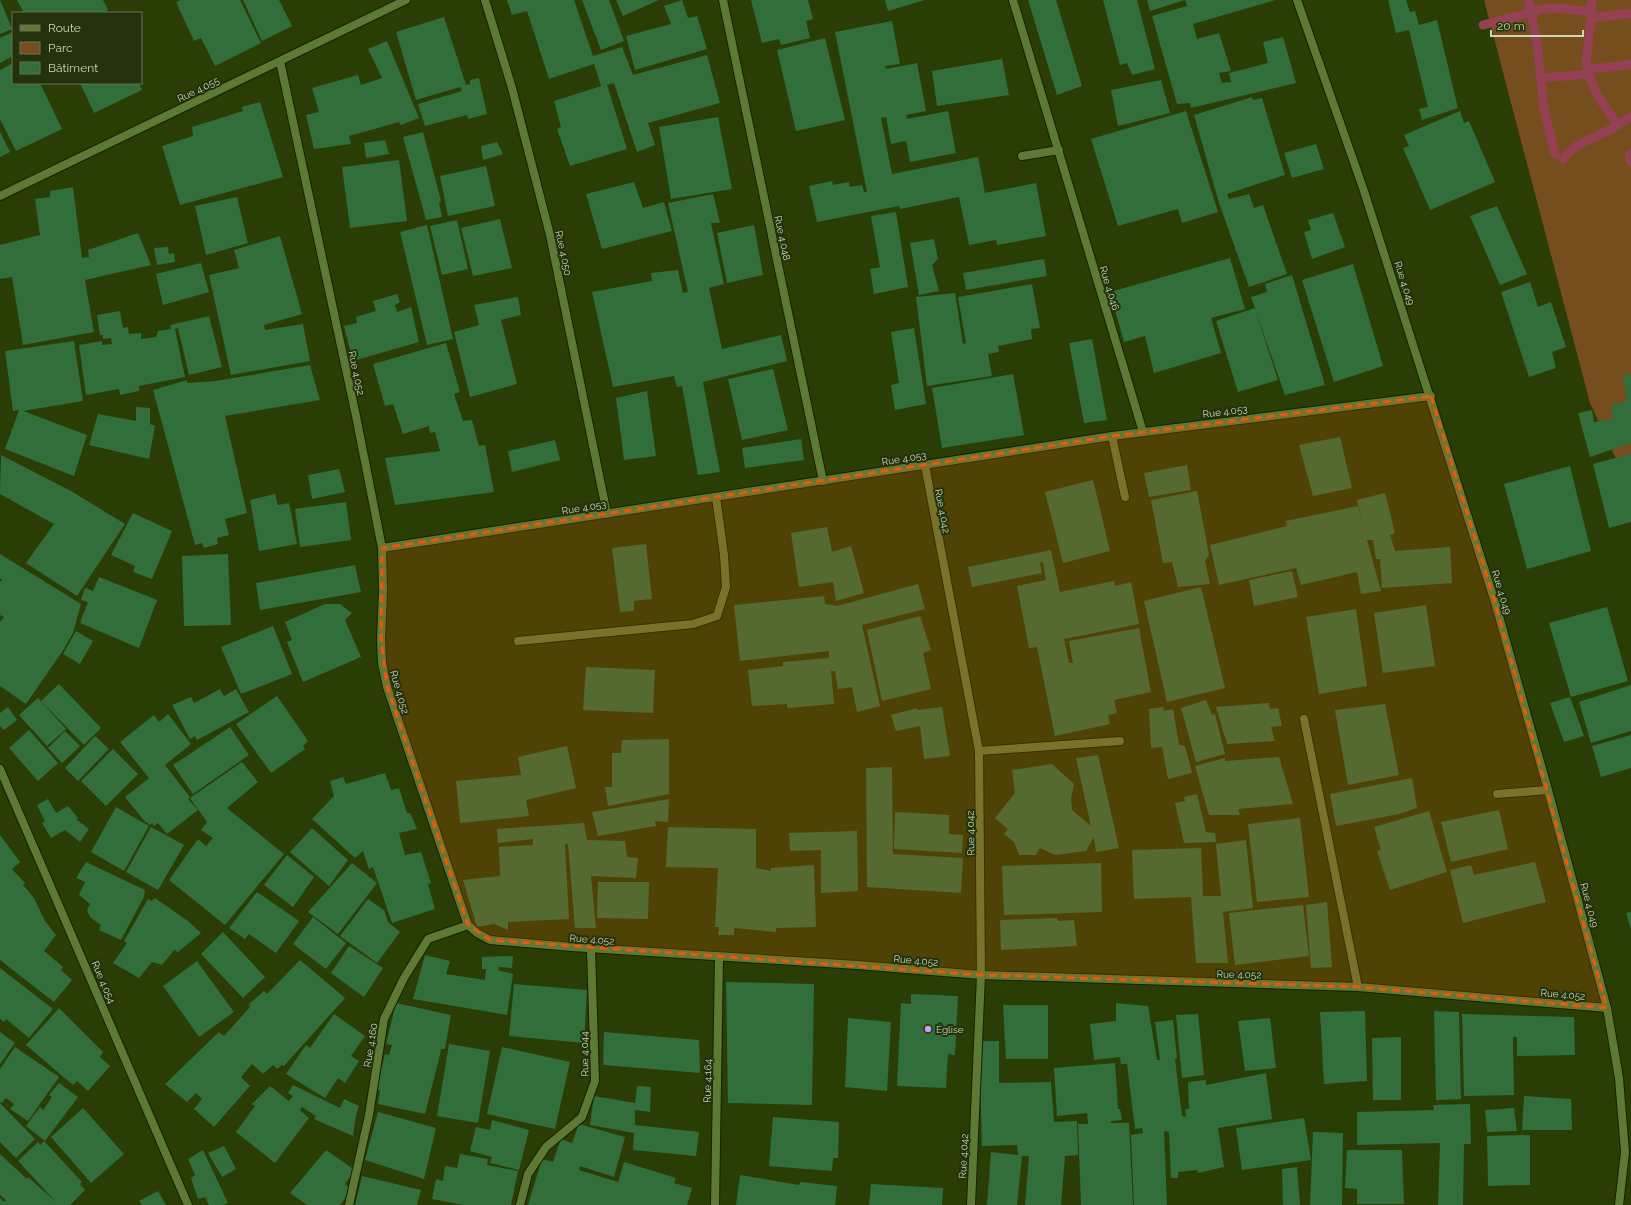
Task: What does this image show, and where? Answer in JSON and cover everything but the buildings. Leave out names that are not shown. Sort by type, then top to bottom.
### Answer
[{"type":"street","name":"Rue 4.055","points":[[0,196],[406,0]]},
{"type":"street","name":"Rue 4.050","points":[[485,0],[512,88],[550,235],[607,514]]},
{"type":"street","name":"Rue 4.048","points":[[723,0],[823,481]]},
{"type":"street","name":"Rue 4.046","points":[[1013,0],[1143,432]]},
{"type":"street","name":"Rue 4.049","points":[[1297,0],[1363,188],[1431,396],[1495,602],[1607,1008],[1619,1078],[1628,1152],[1619,1205]]},
{"type":"street","name":"Rue 4.052","points":[[280,61],[356,416],[382,548],[383,591],[381,639],[382,663],[387,687],[468,925],[477,933],[490,940],[591,949],[857,965],[981,975],[1358,987],[1607,1008]]},
{"type":"street","points":[[1022,156],[1059,150]]},
{"type":"street","name":"Rue 4.053","points":[[382,548],[1112,436],[1431,396]]},
{"type":"street","points":[[1112,436],[1125,497]]},
{"type":"street","name":"Rue 4.042","points":[[924,465],[979,751],[981,975],[971,1205]]},
{"type":"street","points":[[518,642],[693,624],[717,616],[726,587],[724,555],[716,497]]},
{"type":"street","points":[[1304,719],[1358,987]]},
{"type":"street","points":[[979,751],[1120,741]]},
{"type":"street","name":"Rue 4.054","points":[[0,769],[188,1205]]},
{"type":"street","points":[[1497,794],[1548,790]]},
{"type":"street","name":"Rue 4.160","points":[[349,1205],[369,1115],[384,1019],[404,978],[428,939],[468,925]]},
{"type":"street","name":"Rue 4.044","points":[[520,1205],[528,1174],[546,1147],[582,1117],[595,1081],[591,949]]},
{"type":"street","name":"Rue 4.164","points":[[715,1205],[719,957]]},
{"type":"highlighted area","points":[[1431,396],[1495,602],[1607,1008],[1358,987],[981,975],[490,940],[468,925],[465,917],[387,687],[381,639],[382,548],[1112,436]]},
{"type":"green space","points":[[1484,0],[1631,0],[1631,491],[1590,403]]},
{"type":"waterway","points":[[1529,0],[1537,43],[1544,109],[1555,154]]},
{"type":"waterway","points":[[1483,25],[1543,9],[1559,8],[1591,12],[1592,0]]},
{"type":"waterway","points":[[1631,13],[1591,18],[1586,62],[1587,68],[1609,68],[1631,64]]},
{"type":"waterway","points":[[1541,78],[1589,74],[1597,95],[1617,124],[1631,117]]},
{"type":"waterway","points":[[1563,159],[1581,143],[1618,125]]},
{"type":"waterway","points":[[1629,154],[1631,162]]},
{"type":"place","name":"Église","points":[[928,1029]]}]
